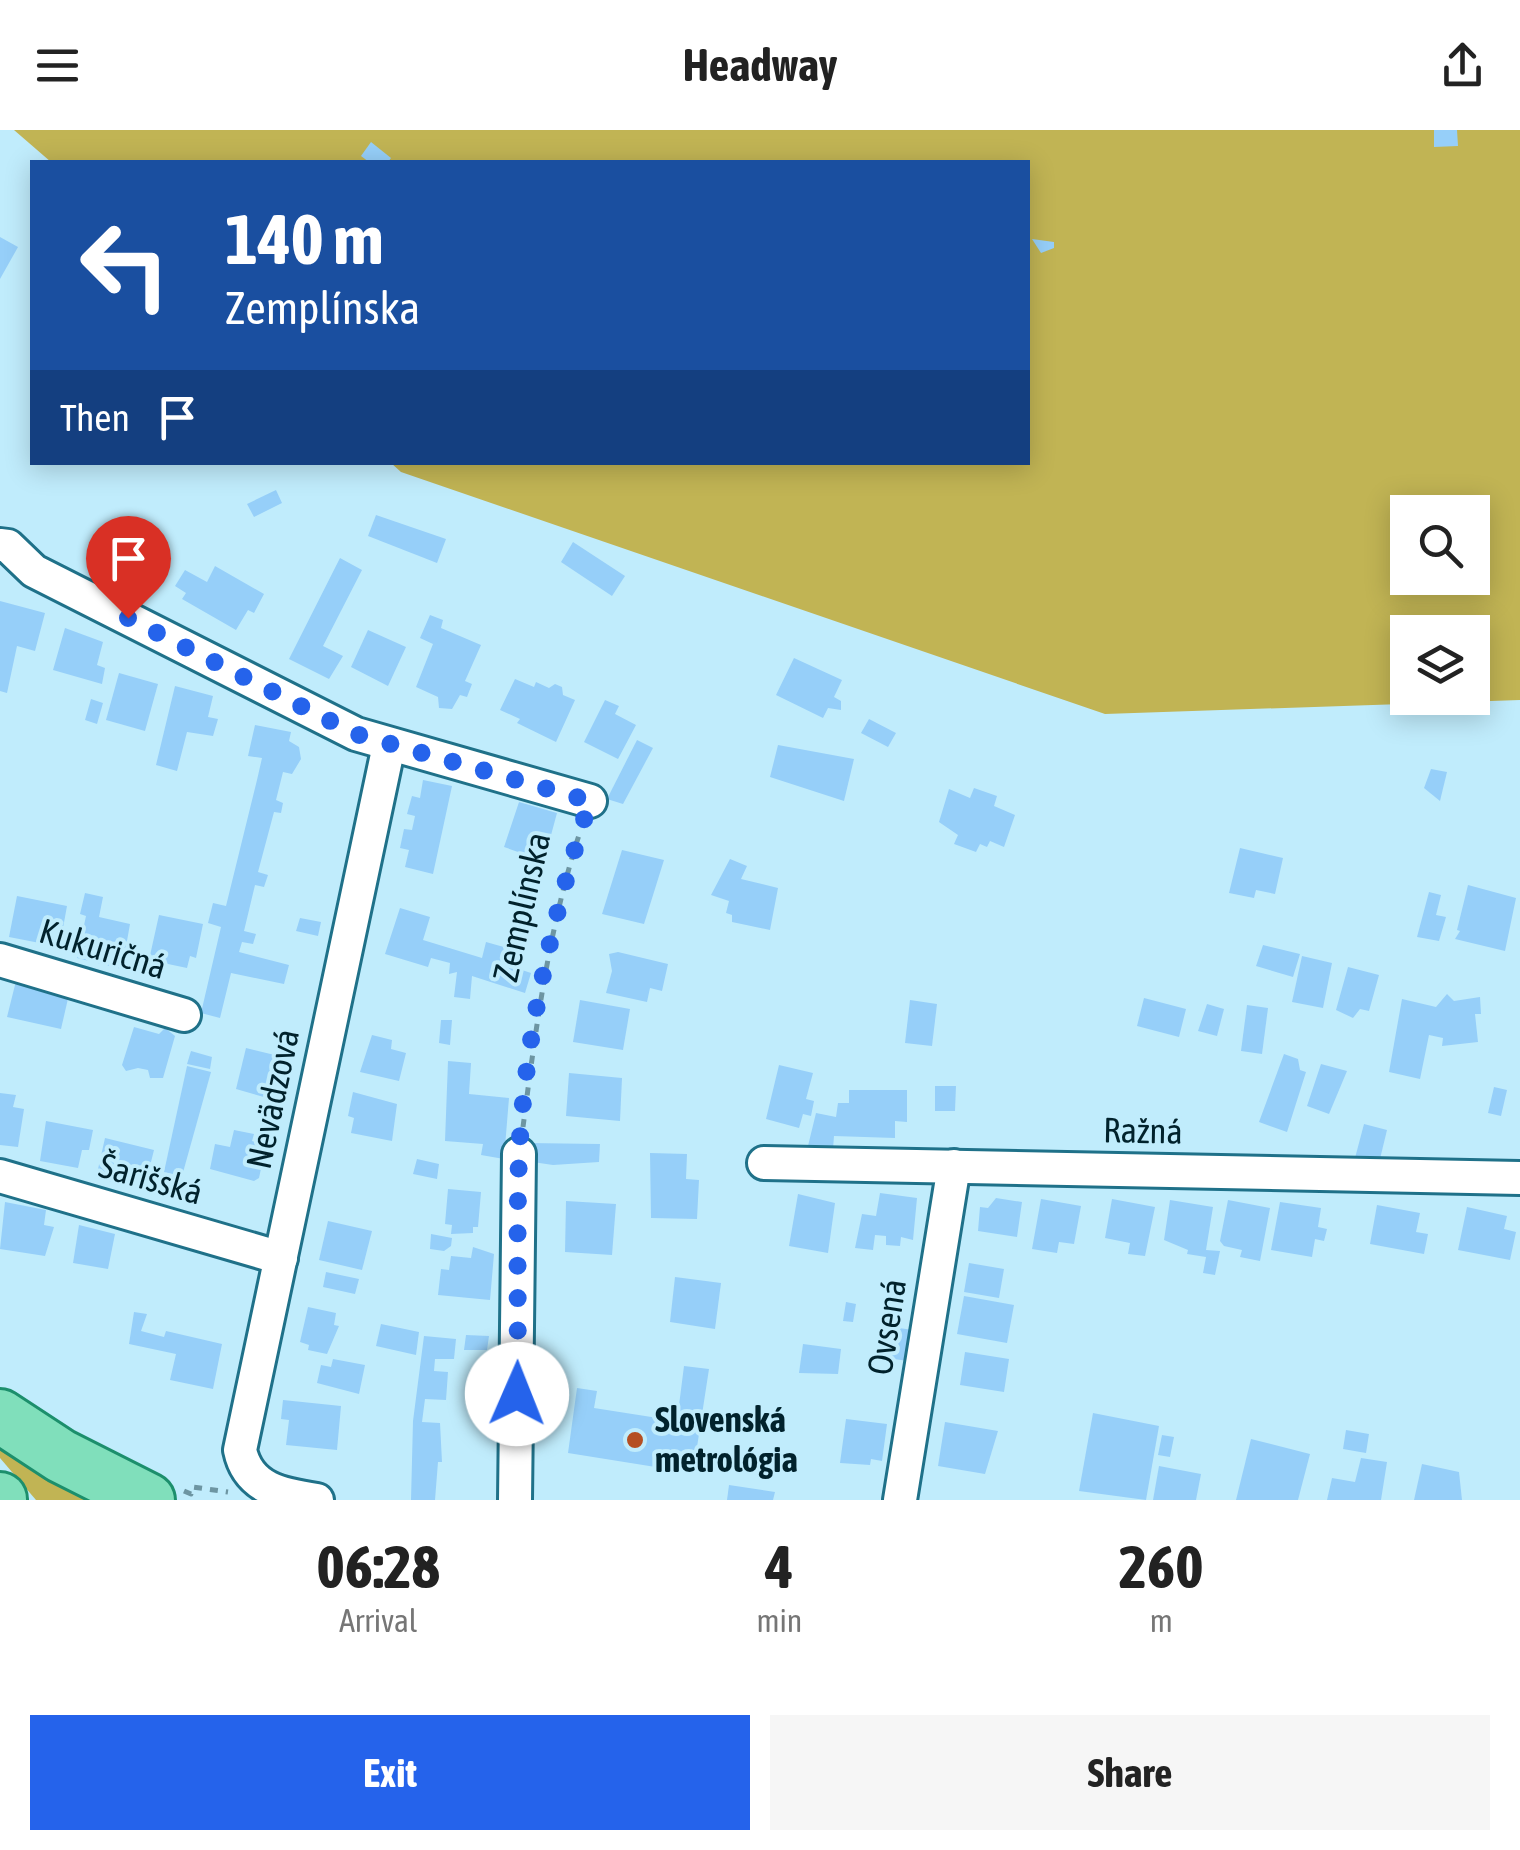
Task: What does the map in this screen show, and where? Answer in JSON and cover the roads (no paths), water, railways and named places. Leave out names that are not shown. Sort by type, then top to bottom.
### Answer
[{"type":"main road","points":[[0,1416],[61,1456],[148,1500]]},
{"type":"street","name":"Zemplínska","points":[[3,539],[34,570],[356,734],[590,801]]},
{"type":"street","name":"Nevädzová","points":[[317,1500],[270,1489],[246,1469],[242,1437],[389,745]]},
{"type":"street","name":"Kukuričná","points":[[0,960],[184,1015]]},
{"type":"street","points":[[515,1500],[519,1154]]},
{"type":"street","name":"Ražná","points":[[764,1164],[1520,1178]]},
{"type":"street","name":"Ovsená","points":[[900,1500],[954,1166]]},
{"type":"street","name":"Šarišská","points":[[0,1176],[280,1258]]},
{"type":"place","name":"Slovenská metrológia","points":[[635,1440]]}]
